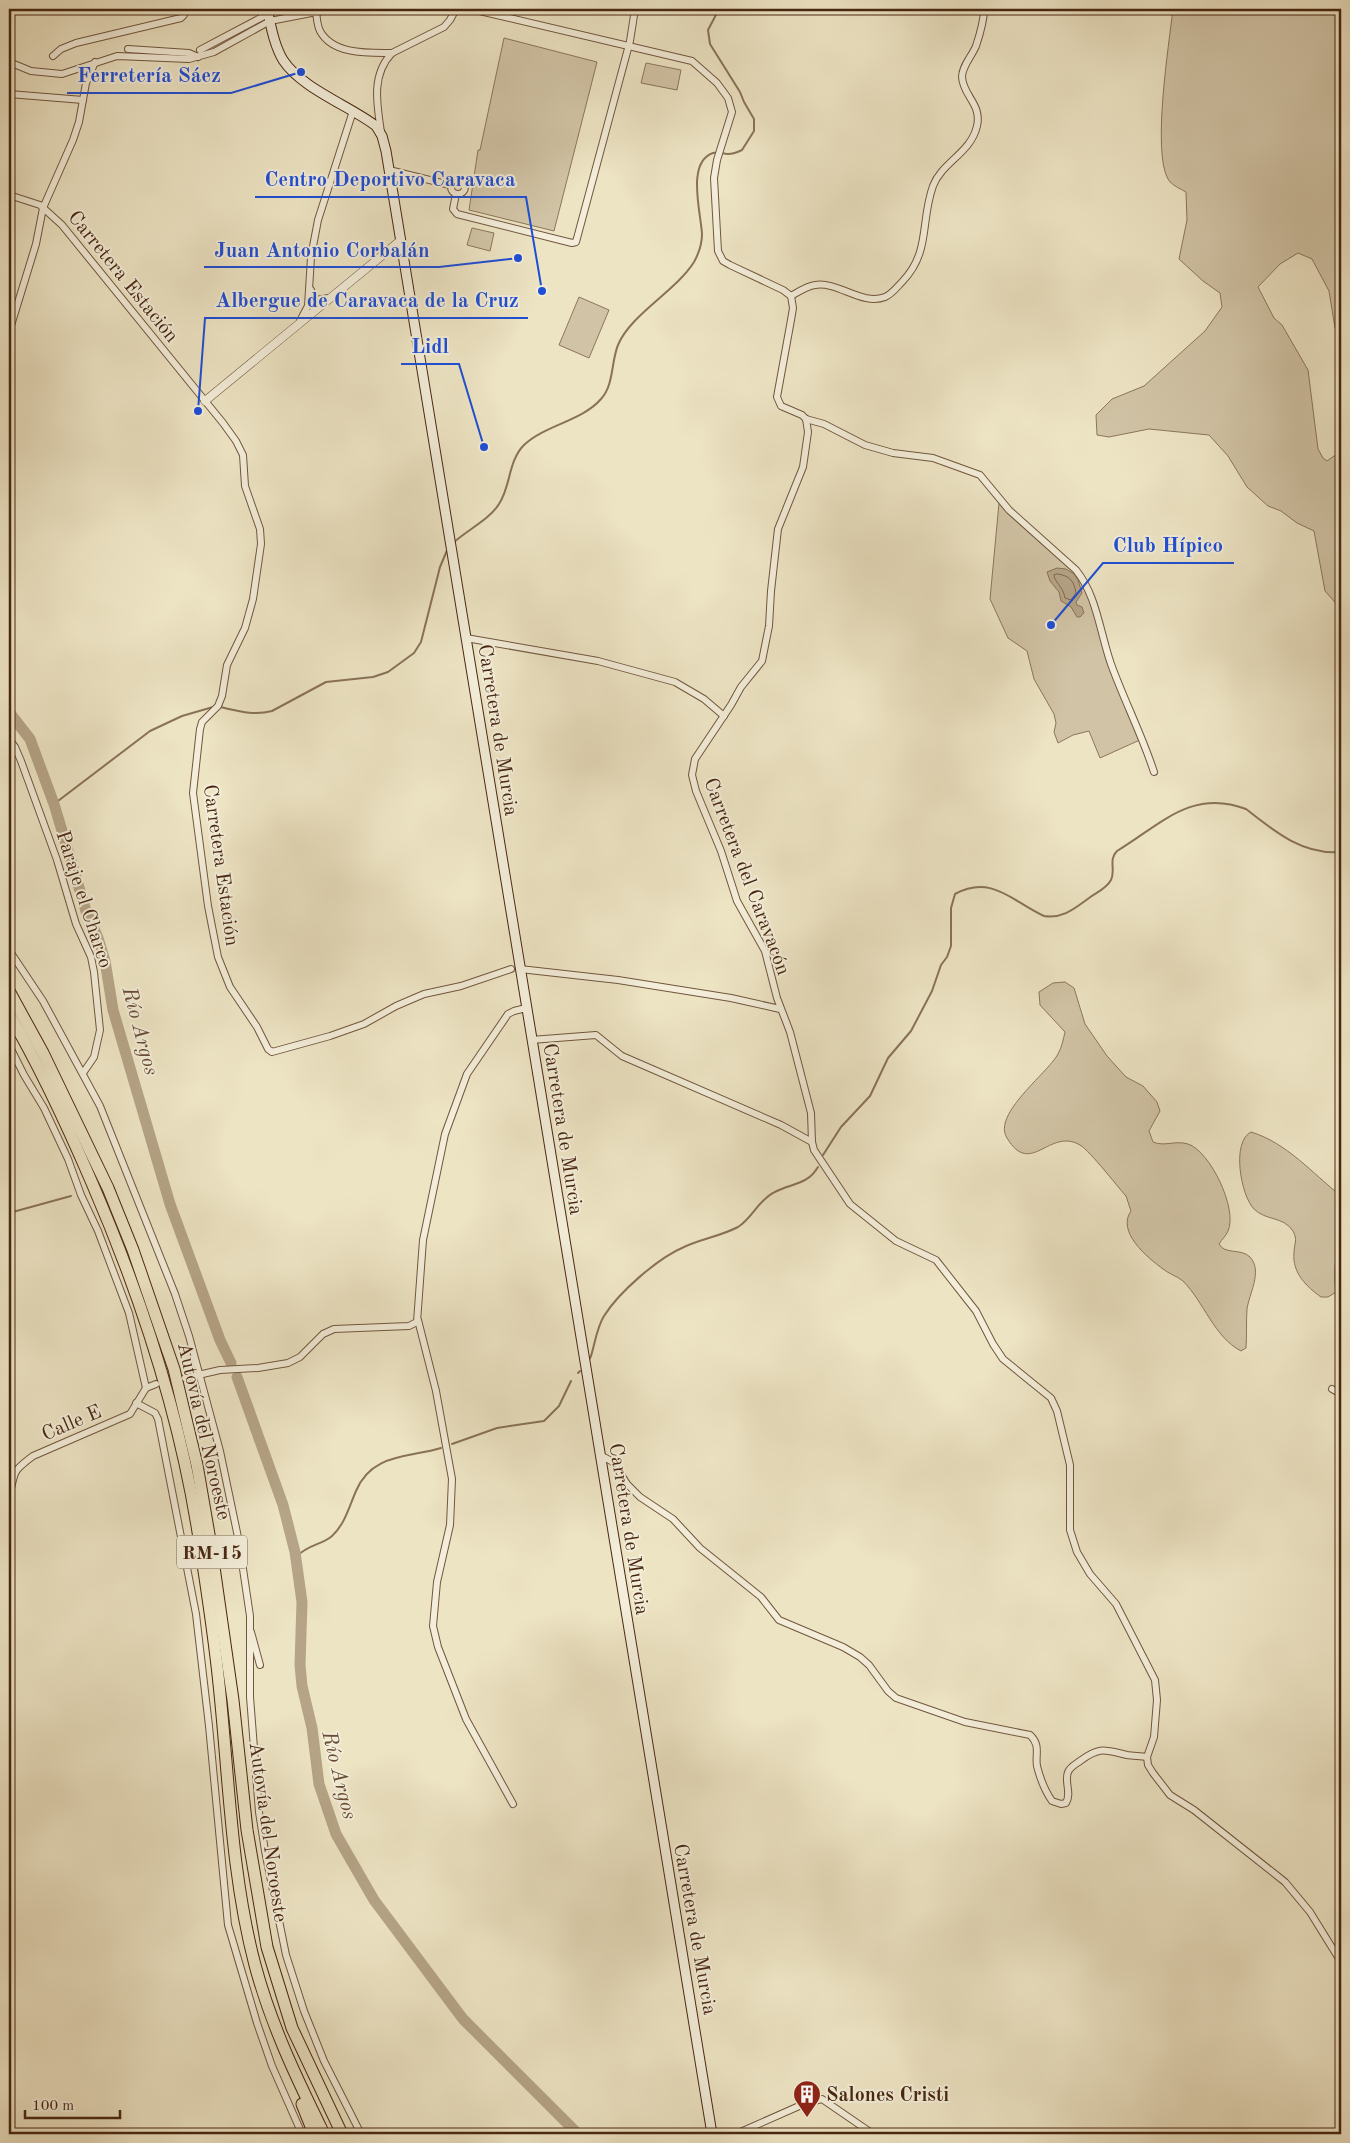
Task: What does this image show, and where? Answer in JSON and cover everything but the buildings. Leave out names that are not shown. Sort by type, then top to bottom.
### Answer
[{"type":"highway","name":"Autovía del Noroeste","points":[[9,991],[43,1052],[108,1188],[133,1250],[174,1369],[197,1465],[211,1546],[233,1700],[247,1830],[267,1947],[292,2028],[342,2134]]},
{"type":"highway","name":"Autovía del Noroeste","points":[[9,1014],[34,1057],[68,1127],[116,1238],[156,1355],[179,1438],[197,1529],[216,1664],[230,1818],[247,1932],[267,2007],[281,2045],[324,2134]]},
{"type":"highway","points":[[281,2045],[314,2134]]},
{"type":"main road","points":[[268,14],[279,53],[290,68],[317,89],[367,120],[381,133]]},
{"type":"main road","name":"Carretera de Murcia","points":[[381,133],[389,170],[449,528],[515,969],[526,1008],[712,2134]]},
{"type":"street","points":[[18,9],[43,9]]},
{"type":"street","points":[[53,56],[61,49],[76,43],[181,18],[184,15],[183,9]]},
{"type":"street","points":[[200,50],[268,14],[316,12],[332,9]]},
{"type":"street","points":[[381,133],[378,112],[378,75],[386,60],[392,53],[440,30],[450,20],[456,9]]},
{"type":"street","points":[[472,9],[692,61],[717,83],[726,95],[732,112],[717,160],[714,178],[718,251],[723,261],[730,266],[783,290],[791,296],[792,320],[777,396],[781,406],[865,445],[893,453],[933,458],[980,475],[1009,510],[1076,570],[1083,579],[1095,607],[1111,663],[1154,772]]},
{"type":"street","points":[[456,194],[453,209],[457,214],[574,244],[578,236],[631,35],[635,9]]},
{"type":"street","points":[[791,296],[816,284],[878,298],[893,292],[916,265],[924,245],[928,200],[937,177],[966,148],[978,124],[975,104],[966,90],[962,71],[976,46],[981,31],[984,9]]},
{"type":"street","points":[[316,12],[320,31],[327,39],[339,47],[356,51],[392,53]]},
{"type":"street","points":[[10,63],[37,72],[62,74],[94,62],[123,56],[189,59],[218,49],[268,14]]},
{"type":"street","points":[[128,49],[189,53],[198,57]]},
{"type":"street","points":[[9,332],[36,244],[43,208],[73,140],[79,122],[86,83],[94,62]]},
{"type":"street","points":[[9,94],[83,100]]},
{"type":"street","points":[[296,326],[308,306],[313,241],[353,111]]},
{"type":"street","points":[[367,120],[375,118],[378,112]]},
{"type":"street","points":[[389,170],[450,185]]},
{"type":"street","points":[[450,185],[454,180],[463,182],[464,190],[461,194],[456,194]]},
{"type":"street","points":[[450,185],[452,191],[456,194]]},
{"type":"street","name":"Carretera Estación","points":[[9,195],[29,200],[43,208],[67,231],[205,401],[240,448],[244,462],[245,486],[261,537],[260,562],[250,611],[245,628],[227,665],[220,701],[214,712],[202,722],[193,785],[208,906],[218,957],[230,987],[257,1027],[268,1049],[272,1052],[330,1036],[364,1024],[396,1006],[424,994],[461,986],[515,969]]},
{"type":"street","points":[[205,401],[401,240]]},
{"type":"street","points":[[310,284],[316,300],[332,297]]},
{"type":"street","name":"Carretera del Caravacón","points":[[806,419],[808,432],[803,467],[778,529],[770,591],[769,626],[764,655],[695,759],[692,766],[694,783],[721,851],[737,901],[765,951],[780,1010],[790,1032],[812,1113],[812,1142],[817,1156],[850,1204],[896,1241],[936,1260],[976,1311],[1003,1360],[1046,1394],[1054,1405],[1070,1465],[1070,1530],[1077,1552],[1090,1574],[1116,1604],[1155,1680],[1157,1695],[1154,1737],[1147,1757]]},
{"type":"street","points":[[466,638],[598,661],[675,682],[704,699],[724,716]]},
{"type":"street","name":"Paraje el Charco","points":[[9,739],[15,747],[57,860],[73,917],[91,957],[99,1036],[94,1057],[83,1073]]},
{"type":"street","points":[[9,950],[43,1001],[100,1106],[175,1294],[200,1374],[232,1507],[250,1616],[250,1697],[259,1812],[286,1955],[304,2012],[324,2061],[361,2134]]},
{"type":"street","points":[[515,969],[618,980],[732,998],[780,1010]]},
{"type":"street","points":[[513,1804],[466,1719],[438,1647],[433,1626],[436,1582],[450,1525],[452,1479],[436,1391],[418,1320],[422,1253],[445,1134],[467,1074],[474,1062],[508,1014],[526,1008]]},
{"type":"street","points":[[531,1040],[596,1035],[622,1056],[782,1125],[812,1142]]},
{"type":"street","points":[[9,1045],[44,1108],[98,1231],[129,1313],[146,1388],[156,1384]]},
{"type":"street","points":[[185,1378],[220,1370],[258,1368],[288,1363],[300,1357],[323,1334],[334,1329],[409,1326],[416,1324],[418,1320]]},
{"type":"street","name":"Calle E","points":[[9,1496],[13,1476],[20,1466],[33,1456],[130,1414],[146,1388]]},
{"type":"street","points":[[1332,1389],[1341,1394]]},
{"type":"street","points":[[136,1403],[155,1413],[158,1419],[196,1614],[210,1726],[228,1925],[257,2023],[272,2066],[302,2134]]},
{"type":"street","points":[[600,1455],[613,1462],[627,1484],[640,1497],[673,1519],[700,1548],[761,1597],[779,1620],[844,1647],[860,1657],[896,1698],[965,1722],[1030,1735],[1037,1746],[1037,1764],[1044,1787],[1052,1801],[1061,1804],[1066,1803],[1069,1793],[1068,1772],[1080,1760],[1096,1751],[1109,1750],[1147,1757],[1150,1769],[1170,1796],[1194,1810],[1285,1882],[1310,1912],[1341,1962]]},
{"type":"street","points":[[250,1629],[260,1665]]},
{"type":"street","points":[[736,2134],[806,2103],[820,2099],[830,2103],[873,2134]]},
{"type":"shaded area","points":[[1173,9],[1341,9],[1341,341],[1335,328],[1329,291],[1312,259],[1298,253],[1280,264],[1258,287],[1274,318],[1282,325],[1308,370],[1318,449],[1327,461],[1341,451],[1341,609],[1325,591],[1314,531],[1297,523],[1281,511],[1268,506],[1247,487],[1228,456],[1209,435],[1149,429],[1109,437],[1097,435],[1096,415],[1112,399],[1144,386],[1205,331],[1222,307],[1220,293],[1203,281],[1179,259],[1187,220],[1186,192],[1169,181],[1163,165],[1161,122]]},
{"type":"shaded area","points":[[504,38],[597,62],[554,231],[469,210],[478,150],[480,150]]},
{"type":"shaded area","points":[[646,63],[681,70],[677,90],[641,83]]},
{"type":"shaded area","points":[[472,228],[494,233],[490,251],[467,245]]},
{"type":"shaded area","points":[[579,297],[609,310],[589,358],[559,345]]},
{"type":"shaded area","points":[[999,503],[1009,510],[1083,579],[1111,663],[1142,739],[1100,758],[1089,731],[1073,735],[1058,743],[1054,732],[1056,723],[1054,714],[1034,679],[1027,651],[1008,638],[990,599]]},
{"type":"shaded area","points":[[1065,982],[1074,988],[1085,1024],[1107,1056],[1126,1077],[1143,1086],[1157,1102],[1160,1111],[1149,1131],[1153,1142],[1188,1144],[1205,1157],[1220,1182],[1226,1196],[1230,1221],[1228,1231],[1219,1244],[1229,1251],[1246,1254],[1254,1263],[1255,1269],[1254,1283],[1247,1309],[1246,1348],[1241,1351],[1232,1345],[1216,1328],[1183,1281],[1165,1271],[1136,1244],[1128,1227],[1127,1219],[1131,1211],[1126,1196],[1085,1149],[1069,1141],[1059,1142],[1032,1153],[1024,1153],[1016,1149],[1007,1138],[1004,1128],[1007,1118],[1023,1094],[1058,1054],[1065,1032],[1040,1005],[1039,992],[1053,983]]},
{"type":"shaded area","points":[[1251,1132],[1276,1143],[1288,1151],[1341,1196],[1342,1228],[1335,1262],[1336,1292],[1328,1297],[1321,1297],[1316,1293],[1298,1273],[1294,1260],[1296,1240],[1289,1226],[1259,1213],[1249,1202],[1242,1182],[1240,1157],[1241,1146]]},
{"type":"water","points":[[1057,568],[1066,569],[1074,574],[1078,580],[1082,593],[1076,602],[1077,605],[1082,607],[1084,613],[1080,617],[1077,617],[1071,607],[1061,601],[1059,592],[1050,581],[1047,572]]},
{"type":"waterway","points":[[453,543],[495,510],[503,497],[515,458],[524,445],[542,432],[584,413],[601,399],[608,387],[618,345],[624,334],[632,323],[686,273],[696,259],[702,238],[697,189],[697,177],[700,166],[705,158],[713,153],[730,154],[742,150],[754,131],[754,119],[740,92],[710,44],[708,30],[719,9]]},
{"type":"waterway","points":[[220,707],[246,712],[272,711],[326,682],[373,677],[388,672],[414,653],[421,642],[440,567],[448,548]]},
{"type":"waterway","points":[[54,804],[150,731],[182,716],[213,707]]},
{"type":"waterway","name":"Río Argos","points":[[9,712],[30,739],[54,804],[86,911],[98,938],[105,961],[113,1010],[170,1204],[220,1340],[231,1363]]},
{"type":"waterway","points":[[823,1155],[841,1127],[870,1096],[888,1058],[911,1031],[932,991],[941,965],[947,957],[951,946],[951,908],[955,894],[968,889],[991,888],[1002,892],[1044,916],[1063,914],[1109,883],[1113,873],[1112,861],[1117,851],[1177,812],[1209,803],[1227,804],[1246,809],[1279,834],[1302,846],[1314,850],[1341,852]]},
{"type":"waterway","points":[[589,1360],[604,1316],[619,1297],[651,1267],[674,1252],[691,1244],[738,1227],[768,1196],[809,1178],[818,1167]]},
{"type":"waterway","points":[[9,1213],[71,1196]]},
{"type":"waterway","name":"Río Argos","points":[[237,1377],[283,1505],[295,1552],[302,1602],[300,1665],[302,1686],[312,1728],[319,1784],[336,1834],[374,1900],[463,2019],[578,2134]]},
{"type":"waterway","points":[[452,1444],[497,1428],[544,1421],[559,1406],[571,1381]]},
{"type":"waterway","points":[[296,1557],[305,1550],[332,1536],[343,1521],[363,1479],[371,1470],[381,1463],[392,1459],[441,1448]]},
{"type":"place","name":"Ferretería Sáez","points":[[301,72]]},
{"type":"place","name":"Juan Antonio Corbalán","points":[[518,258]]},
{"type":"place","name":"Centro Deportivo Caravaca","points":[[542,291]]},
{"type":"place","name":"Albergue de Caravaca de la Cruz","points":[[198,411]]},
{"type":"place","name":"Lidl","points":[[484,447]]},
{"type":"place","name":"Club Hípico","points":[[1051,625]]},
{"type":"place","name":"Salones Cristi","points":[[807,2118]]}]
